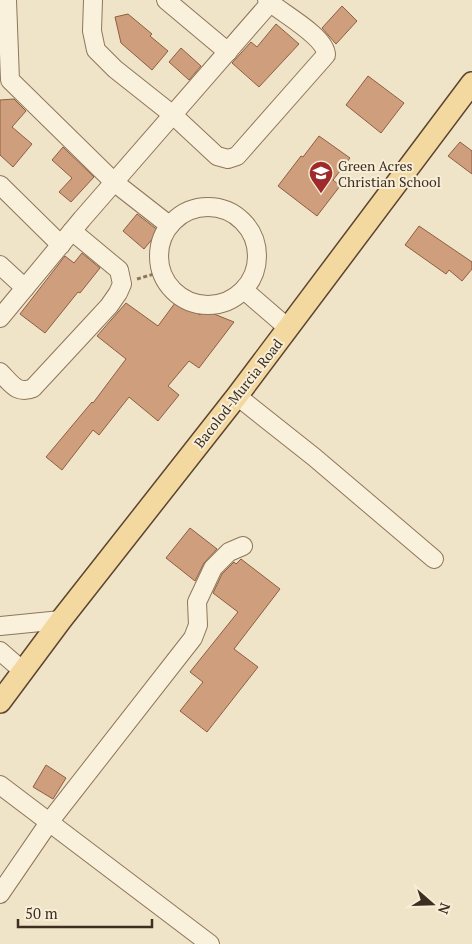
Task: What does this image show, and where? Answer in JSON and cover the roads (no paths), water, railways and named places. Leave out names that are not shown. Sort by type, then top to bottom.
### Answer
[{"type":"main road","name":"Bacolod-Murcia Road","points":[[0,702],[61,620],[237,396],[472,83]]},
{"type":"street","points":[[7,0],[5,81],[114,182],[169,225]]},
{"type":"street","points":[[0,318],[114,182],[173,115],[228,52],[268,2],[319,39],[326,49],[326,55],[237,156],[228,159],[217,156],[173,115],[115,69],[96,50],[92,31],[93,0]]},
{"type":"street","points":[[166,0],[228,52]]},
{"type":"street","points":[[0,185],[61,245]]},
{"type":"street","points":[[209,206],[231,211],[248,226],[257,247],[256,270],[244,290],[228,302],[208,306],[188,301],[171,290],[161,272],[158,256],[161,239],[169,225],[187,210],[209,206]]},
{"type":"street","points":[[0,372],[20,390],[26,391],[33,388],[110,306],[118,293],[122,284],[119,270],[72,231]]},
{"type":"street","points":[[0,265],[25,288]]},
{"type":"street","points":[[244,290],[288,328]]},
{"type":"street","points":[[237,396],[314,457],[434,559]]},
{"type":"street","points":[[0,894],[50,821],[193,638],[198,625],[197,602],[213,568],[229,552],[243,546]]},
{"type":"street","points":[[0,626],[61,620]]},
{"type":"street","points":[[0,651],[23,671]]},
{"type":"street","points":[[0,785],[210,944]]},
{"type":"place","name":"Green Acres Christian School","points":[[321,194]]}]
